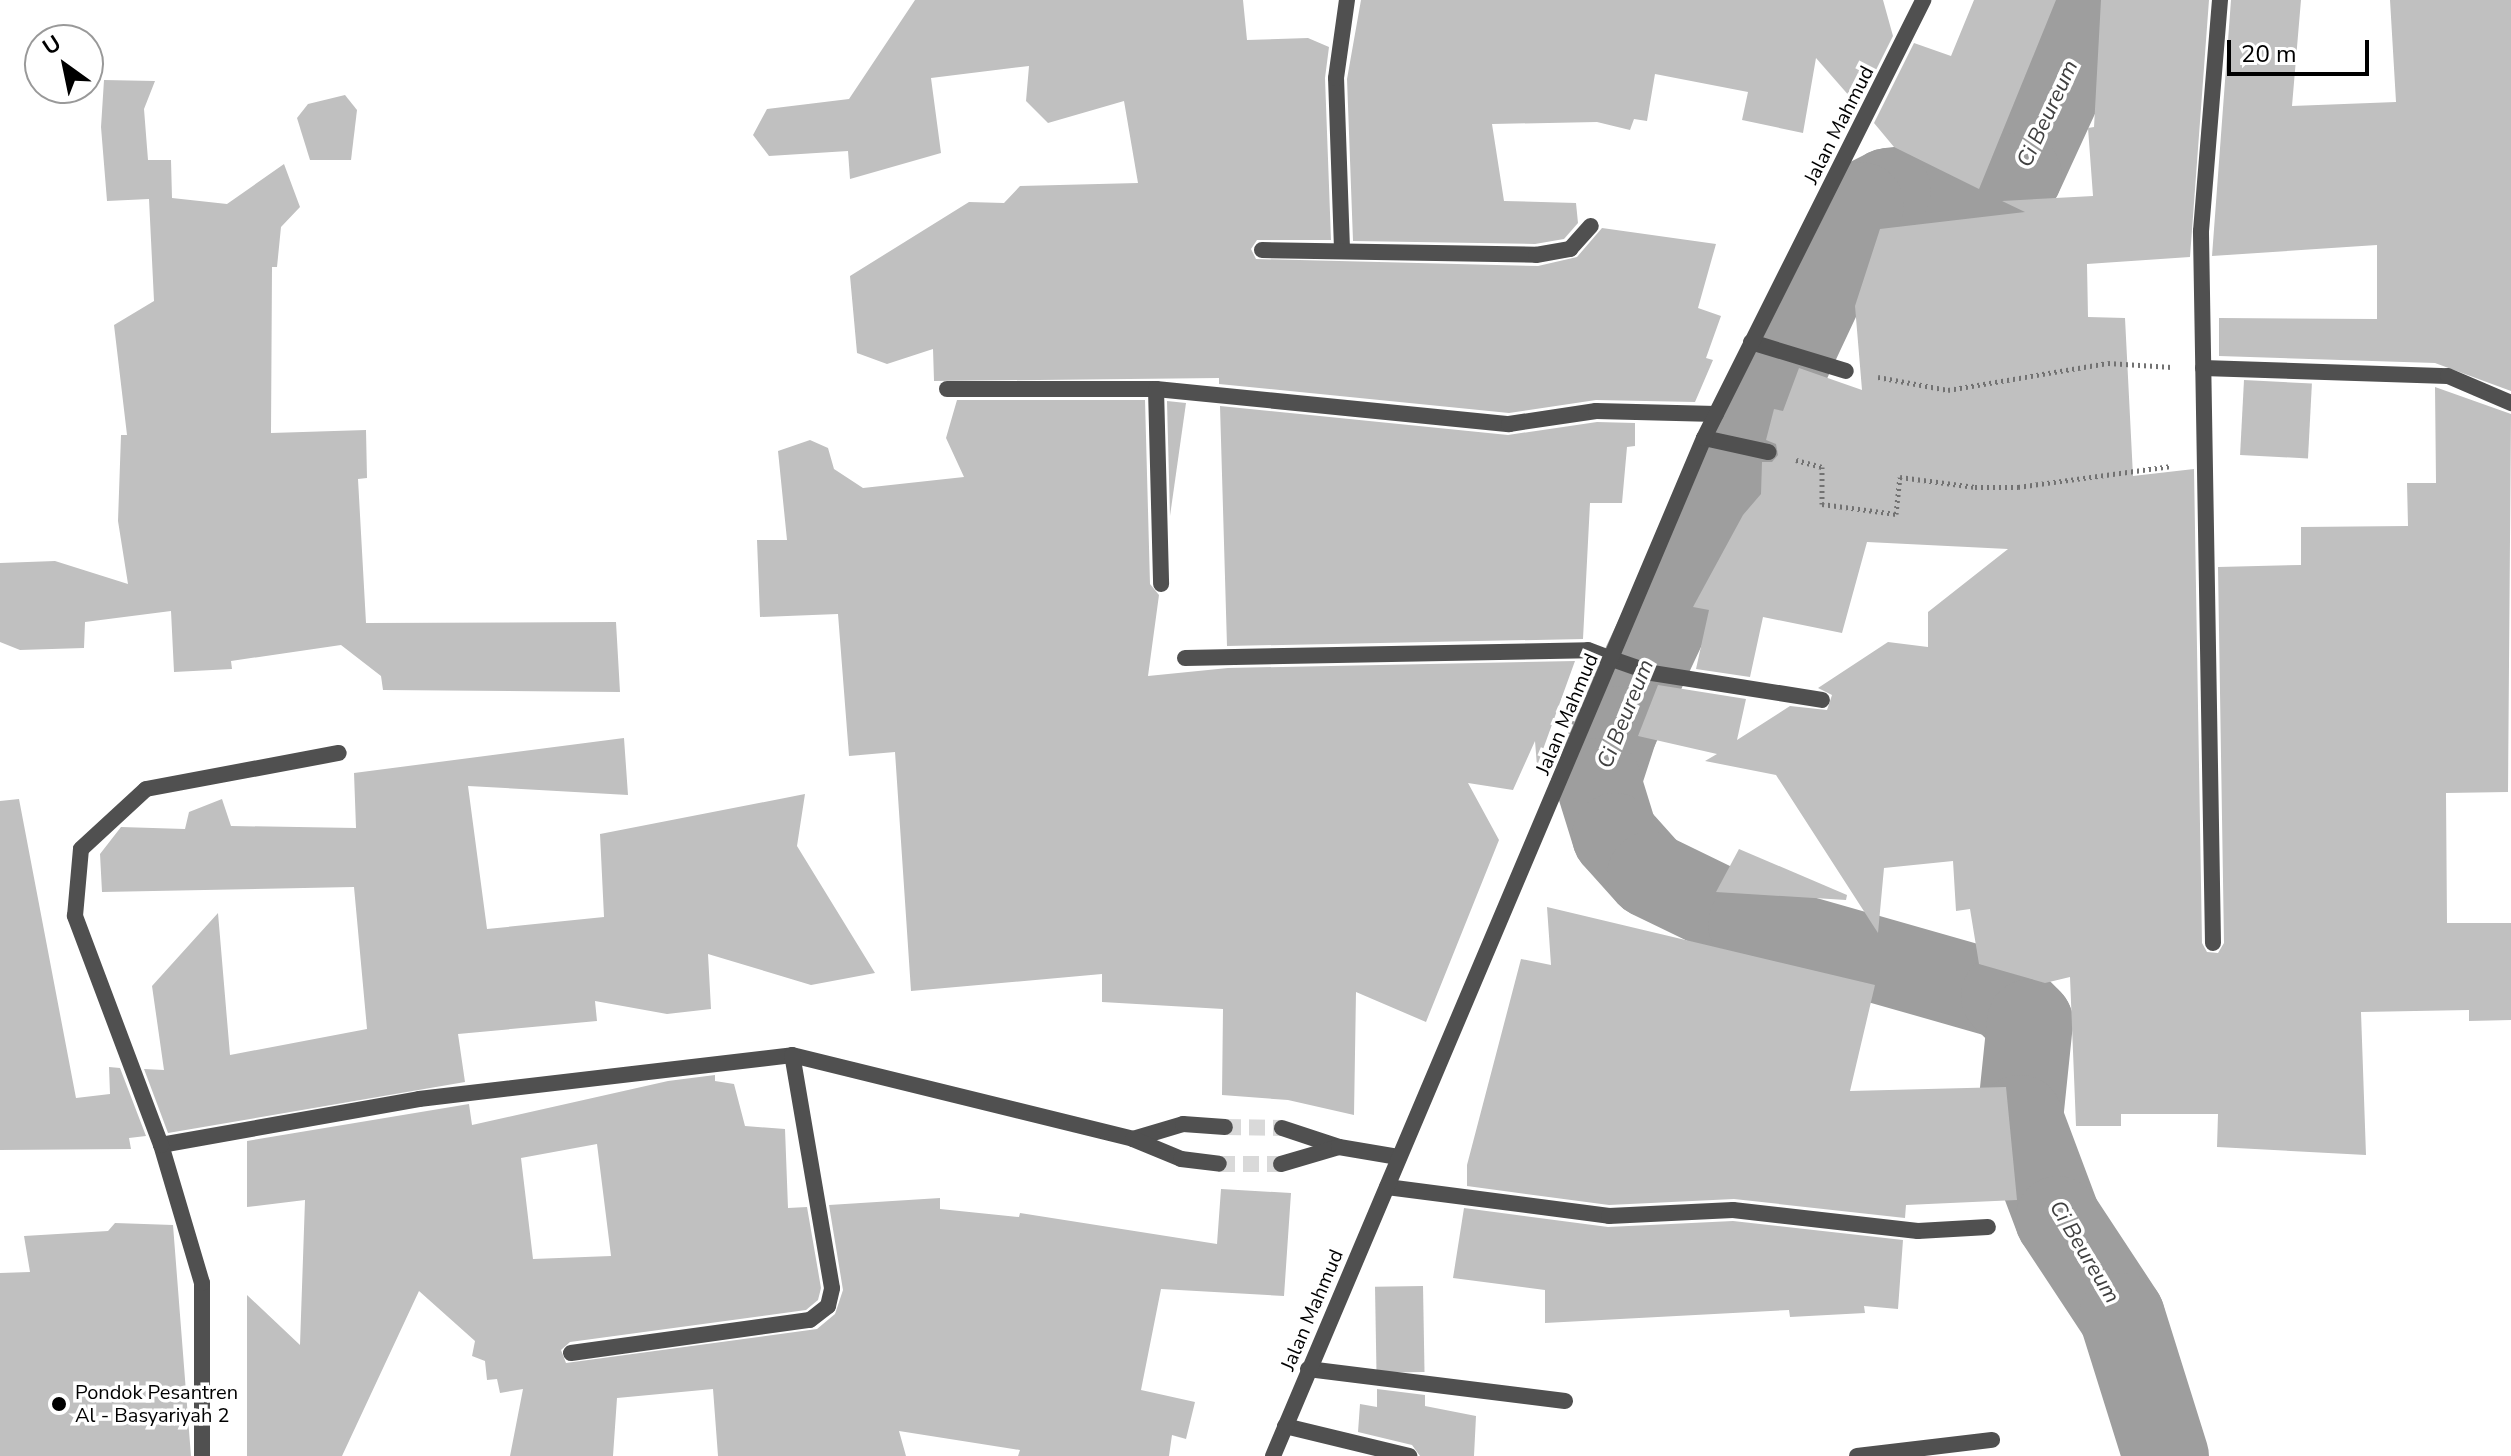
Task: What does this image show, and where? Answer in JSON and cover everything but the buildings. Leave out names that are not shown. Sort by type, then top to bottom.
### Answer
[{"type":"street","points":[[1342,249],[1336,78],[1347,0]]},
{"type":"street","name":"Jalan Mahmud","points":[[1273,1456],[1398,1157],[1616,661],[1704,438],[1923,0]]},
{"type":"street","points":[[2213,943],[2201,231],[2220,0]]},
{"type":"street","points":[[1262,250],[1342,249],[1536,255],[1570,249],[1591,226]]},
{"type":"street","points":[[1751,342],[1846,371]]},
{"type":"street","points":[[2203,368],[2448,376],[2511,403]]},
{"type":"street","points":[[947,389],[1156,389],[1509,424],[1596,411],[1716,414]]},
{"type":"street","points":[[1156,389],[1161,584]]},
{"type":"street","points":[[1704,438],[1768,452]]},
{"type":"street","points":[[1185,658],[1588,650],[1652,673],[1822,700]]},
{"type":"street","points":[[202,1456],[202,1283],[161,1145],[75,916],[81,849],[146,789],[339,753]]},
{"type":"street","points":[[161,1145],[419,1099],[792,1055],[1133,1139],[1181,1159],[1219,1164]]},
{"type":"street","points":[[571,1353],[810,1320],[828,1306],[832,1288],[792,1055]]},
{"type":"street","points":[[1133,1139],[1183,1124],[1225,1127]]},
{"type":"street","points":[[1282,1128],[1339,1147],[1398,1157]]},
{"type":"street","points":[[1281,1164],[1339,1147]]},
{"type":"street","points":[[1387,1187],[1609,1216],[1733,1210],[1918,1231],[1988,1227]]},
{"type":"street","points":[[1308,1369],[1565,1401]]},
{"type":"street","points":[[1285,1426],[1409,1456]]},
{"type":"street","points":[[1857,1456],[1992,1440]]},
{"type":"path","points":[[1846,371],[1948,390],[2108,363],[2203,368]]},
{"type":"path","points":[[1768,452],[1822,467],[1822,504],[1896,514],[1900,477],[1975,487],[2018,487],[2203,461]]},
{"type":"waterway","name":"Ci Beureum","points":[[2100,0],[2019,176],[1888,191],[1861,205],[1615,729],[1598,781],[1615,836],[1650,875],[1751,924],[2004,996],[2030,1022],[2020,1118],[2058,1219],[2122,1316],[2166,1456]]},
{"type":"tunnel","points":[[1225,1127],[1282,1128]]},
{"type":"tunnel","points":[[1219,1164],[1281,1164]]},
{"type":"place","name":"Pondok Pesantren Al - Basyariyah 2","points":[[59,1404]]}]
